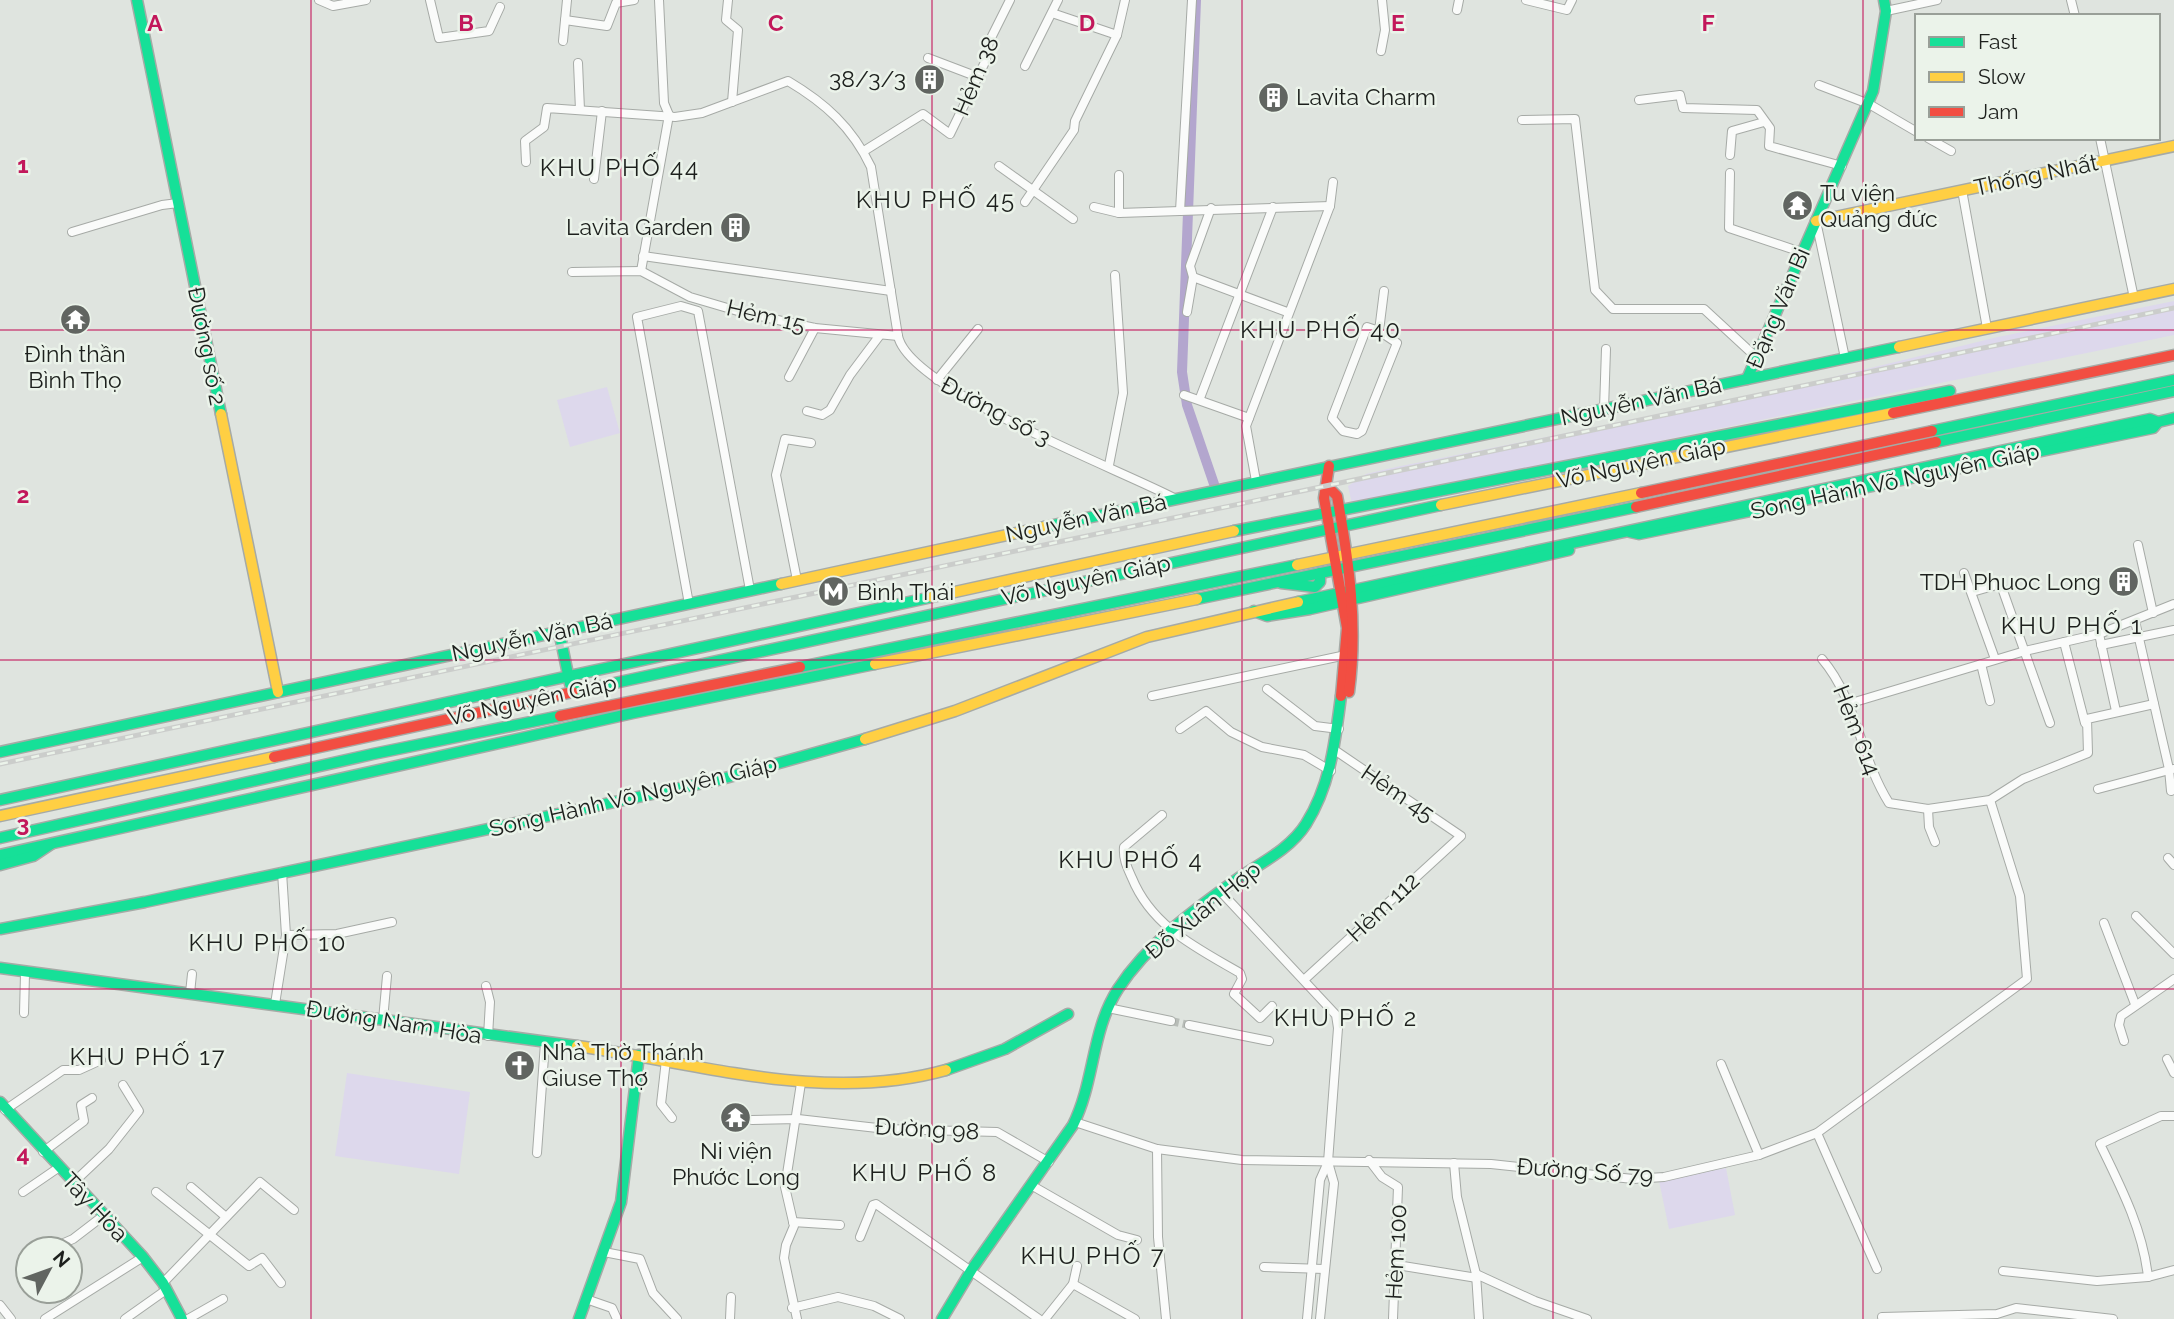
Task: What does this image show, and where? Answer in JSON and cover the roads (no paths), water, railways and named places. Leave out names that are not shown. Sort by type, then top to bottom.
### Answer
[{"type":"main road","name":"Đường số 2","points":[[137,0],[278,692]]},
{"type":"main road","name":"Đặng Văn Bi","points":[[1747,379],[1874,91],[1885,5]]},
{"type":"main road","name":"Thống Nhất","points":[[1816,220],[2174,146]]},
{"type":"main road","name":"Nguyễn Văn Bá","points":[[0,752],[1255,481],[2174,289]]},
{"type":"main road","name":"Võ Nguyên Giáp","points":[[0,800],[1339,509],[2174,346]]},
{"type":"main road","name":"Võ Nguyên Giáp","points":[[0,816],[1342,525],[2174,355]]},
{"type":"main road","name":"Võ Nguyên Giáp","points":[[0,838],[373,754],[1429,538],[2174,380]]},
{"type":"main road","name":"Võ Nguyên Giáp","points":[[0,855],[620,715],[1411,555],[2174,391]]},
{"type":"main road","name":"Song Hành Võ Nguyên Giáp","points":[[1348,597],[1427,585],[1607,541],[1635,528],[2123,424],[2150,419],[2158,422],[2174,418]]},
{"type":"main road","name":"Đỗ Xuân Hợp","points":[[1329,466],[1328,487],[1324,498],[1337,569],[1348,597],[1356,646],[1346,712],[1339,726]]},
{"type":"main road","name":"Đỗ Xuân Hợp","points":[[942,1319],[969,1269],[1075,1122],[1091,1054],[1108,1008],[1124,978],[1170,931],[1292,842],[1306,824],[1331,771],[1336,751],[1346,655],[1349,566],[1337,496],[1328,487]]},
{"type":"main road","name":"Song Hành Võ Nguyên Giáp","points":[[0,929],[718,780],[975,704],[1147,637],[1252,610],[1267,616],[1608,534],[1614,536]]},
{"type":"main road","points":[[1411,555],[1429,538]]},
{"type":"main road","points":[[1301,564],[1320,573]]},
{"type":"main road","points":[[559,631],[572,692]]},
{"type":"main road","name":"Võ Nguyên Giáp","points":[[0,865],[33,856],[52,843]]},
{"type":"main road","name":"Đường Nam Hòa","points":[[0,968],[64,981],[190,993],[639,1055],[801,1083],[891,1081],[953,1067],[1014,1047],[1068,1014]]},
{"type":"main road","points":[[579,1319],[621,1202],[639,1055]]},
{"type":"main road","name":"Tây Hòa","points":[[3,1106],[143,1258],[165,1287],[182,1319]]},
{"type":"street","points":[[319,0],[333,6],[366,0]]},
{"type":"street","points":[[430,0],[439,38],[489,31],[500,7]]},
{"type":"street","points":[[563,41],[567,0]]},
{"type":"street","points":[[565,20],[610,25],[616,3],[634,0]]},
{"type":"street","points":[[572,272],[641,271],[669,115],[664,103],[659,0]]},
{"type":"street","points":[[728,0],[726,20],[738,30],[732,102]]},
{"type":"street","name":"Hẻm 38","points":[[864,151],[923,114],[950,134],[986,60],[989,42],[1010,0]]},
{"type":"street","points":[[1025,66],[1058,0]]},
{"type":"street","points":[[1025,202],[1074,130],[1075,121],[1117,35],[1125,0]]},
{"type":"street","points":[[1180,211],[1192,0]]},
{"type":"street","points":[[1381,51],[1385,30],[1382,0]]},
{"type":"street","points":[[1457,10],[1459,0]]},
{"type":"street","points":[[1526,0],[1567,10],[1572,0]]},
{"type":"street","points":[[1885,5],[1937,0]]},
{"type":"street","points":[[1052,13],[1117,35]]},
{"type":"street","points":[[928,58],[978,77]]},
{"type":"street","points":[[578,63],[580,110]]},
{"type":"street","name":"Đường số 3","points":[[526,162],[525,141],[544,127],[547,108],[676,117],[702,113],[788,81],[819,99],[853,135],[864,151],[871,167],[898,336],[910,359],[937,380],[1046,439],[1109,465],[1175,499]]},
{"type":"street","points":[[1819,85],[1869,104],[1915,131]]},
{"type":"street","points":[[1639,100],[1680,95],[1683,108],[1757,110],[1763,122],[1770,128],[1769,146],[1842,166]]},
{"type":"street","points":[[594,179],[602,111]]},
{"type":"street","points":[[1522,120],[1575,119],[1595,290],[1603,301],[1613,309],[1704,309],[1756,357]]},
{"type":"street","points":[[1730,155],[1732,131],[1763,122]]},
{"type":"street","points":[[2100,140],[2134,298]]},
{"type":"street","points":[[1942,142],[1951,151]]},
{"type":"street","points":[[999,166],[1073,219]]},
{"type":"street","points":[[1730,173],[1730,228],[1801,252]]},
{"type":"street","points":[[1119,175],[1119,213]]},
{"type":"street","points":[[1255,481],[1246,426],[1329,206],[1333,182]]},
{"type":"street","points":[[1962,190],[1987,328]]},
{"type":"street","points":[[72,232],[162,205],[178,203]]},
{"type":"street","points":[[1094,207],[1119,213],[1329,206]]},
{"type":"street","points":[[1200,398],[1273,207]]},
{"type":"street","points":[[1187,313],[1193,277],[1190,266],[1212,208]]},
{"type":"street","points":[[1816,220],[1845,358]]},
{"type":"street","points":[[643,256],[891,291]]},
{"type":"street","name":"Hẻm 15","points":[[641,271],[690,297],[815,328],[898,336]]},
{"type":"street","points":[[1109,465],[1123,393],[1115,275]]},
{"type":"street","points":[[1193,277],[1287,312]]},
{"type":"street","points":[[1379,331],[1384,291]]},
{"type":"street","points":[[689,604],[637,317],[681,306],[698,311],[750,590]]},
{"type":"street","points":[[1367,327],[1379,331],[1397,343],[1362,431],[1357,434],[1343,431],[1332,418],[1367,327]]},
{"type":"street","points":[[789,377],[815,328]]},
{"type":"street","points":[[937,380],[978,329]]},
{"type":"street","points":[[807,411],[822,415],[831,410],[850,375],[880,335]]},
{"type":"street","points":[[1604,409],[1606,349]]},
{"type":"street","points":[[1184,395],[1200,398],[1249,418]]},
{"type":"street","points":[[797,580],[776,475],[785,439],[811,443]]},
{"type":"street","points":[[2138,545],[2153,613]]},
{"type":"street","points":[[1964,573],[1995,659]]},
{"type":"street","points":[[1972,592],[1997,585],[2002,588],[2035,688],[2042,694],[2050,723]]},
{"type":"street","points":[[1848,704],[1995,659],[2099,634],[2174,604]]},
{"type":"street","points":[[2135,621],[2172,769],[2171,791]]},
{"type":"street","points":[[2101,645],[2174,630]]},
{"type":"street","points":[[2099,634],[2116,711]]},
{"type":"street","points":[[1935,842],[1929,827],[1928,809],[1990,800],[2023,779],[2088,753],[2085,723],[2064,642]]},
{"type":"street","points":[[1152,696],[1346,655]]},
{"type":"street","name":"Hẻm 614","points":[[1822,659],[1838,678],[1872,772],[1889,803],[1928,809]]},
{"type":"street","points":[[1980,664],[1990,701]]},
{"type":"street","points":[[1267,689],[1315,726],[1339,726]]},
{"type":"street","points":[[2085,723],[2087,719],[2116,711],[2154,704]]},
{"type":"street","points":[[1180,729],[1206,711],[1230,732],[1262,747],[1304,755],[1331,771]]},
{"type":"street","name":"Hẻm 45","points":[[1336,751],[1461,836]]},
{"type":"street","points":[[2098,789],[2172,769]]},
{"type":"street","name":"Đường Số 79","points":[[1075,1122],[1157,1150],[1242,1160],[1491,1164],[1633,1179],[1690,1172],[1759,1155],[1817,1133],[2027,979],[2020,896],[1990,800]]},
{"type":"street","points":[[1162,815],[1129,841],[1123,857],[1139,896],[1170,931],[1240,973],[1242,979],[1234,994],[1260,1018],[1272,1006]]},
{"type":"street","name":"Hẻm 112","points":[[1305,979],[1461,836]]},
{"type":"street","points":[[275,1004],[286,935],[282,872]]},
{"type":"street","points":[[1221,892],[1305,979],[1336,1016],[1338,1028],[1328,1162],[1320,1180],[1307,1319]]},
{"type":"street","points":[[2136,916],[2174,954]]},
{"type":"street","points":[[286,935],[337,934],[392,922]]},
{"type":"street","points":[[2104,923],[2135,1004]]},
{"type":"street","points":[[24,1013],[25,974]]},
{"type":"street","points":[[190,993],[192,974]]},
{"type":"street","points":[[383,1020],[387,976]]},
{"type":"street","points":[[2124,1041],[2119,1025],[2121,1016],[2174,979]]},
{"type":"street","points":[[486,986],[490,1002],[488,1036]]},
{"type":"street","points":[[1108,1008],[1171,1021]]},
{"type":"street","points":[[1189,1025],[1269,1041]]},
{"type":"street","points":[[537,1153],[545,1043]]},
{"type":"street","points":[[2167,1059],[2174,1073]]},
{"type":"street","points":[[3,1106],[65,1068],[79,1070],[101,1060]]},
{"type":"street","points":[[666,1060],[661,1104],[672,1118]]},
{"type":"street","points":[[1721,1064],[1759,1155]]},
{"type":"street","points":[[797,1319],[792,1308],[784,1258],[793,1222],[785,1187],[798,1119],[801,1083]]},
{"type":"street","points":[[72,1183],[110,1149],[139,1111],[123,1085]]},
{"type":"street","points":[[43,1152],[84,1122],[81,1105],[92,1098]]},
{"type":"street","points":[[2148,1278],[2141,1240],[2124,1194],[2100,1144],[2161,1116],[2174,1116]]},
{"type":"street","name":"Đường 98","points":[[752,1120],[798,1119],[886,1129],[997,1132],[1049,1161]]},
{"type":"street","points":[[1817,1133],[1877,1269]]},
{"type":"street","points":[[1157,1150],[1158,1237],[1166,1319]]},
{"type":"street","name":"Hẻm 100","points":[[1369,1160],[1382,1177],[1398,1187],[1393,1318]]},
{"type":"street","points":[[1320,1319],[1334,1182],[1328,1162]]},
{"type":"street","points":[[1454,1163],[1457,1197],[1477,1276],[1479,1319]]},
{"type":"street","points":[[23,1192],[58,1168]]},
{"type":"street","points":[[125,1319],[165,1287],[209,1235],[260,1182],[294,1210]]},
{"type":"street","points":[[1031,1185],[1118,1235],[1137,1240]]},
{"type":"street","points":[[191,1186],[226,1217]]},
{"type":"street","points":[[156,1192],[249,1266],[262,1258],[281,1283]]},
{"type":"street","points":[[860,1237],[876,1203],[1040,1319]]},
{"type":"street","points":[[79,1235],[103,1216]]},
{"type":"street","points":[[793,1222],[840,1226]]},
{"type":"street","points":[[604,1252],[640,1259],[653,1293],[677,1319]]},
{"type":"street","points":[[45,1319],[143,1258]]},
{"type":"street","points":[[1396,1265],[1477,1276],[1566,1316],[1587,1319]]},
{"type":"street","points":[[1045,1319],[1073,1284],[1077,1266]]},
{"type":"street","points":[[1264,1267],[1324,1269]]},
{"type":"street","points":[[2003,1271],[2097,1281],[2148,1278],[2174,1269]]},
{"type":"street","points":[[1073,1284],[1135,1319]]},
{"type":"street","points":[[730,1319],[731,1297]]},
{"type":"street","points":[[792,1308],[838,1297],[874,1306],[900,1319]]},
{"type":"street","points":[[188,1319],[223,1299]]},
{"type":"street","points":[[586,1299],[612,1308],[617,1319]]},
{"type":"street","points":[[0,1305],[11,1319]]},
{"type":"street","points":[[1882,1317],[1997,1316],[2016,1308],[2048,1314],[2113,1319]]},
{"type":"waterway","points":[[1196,0],[1182,372],[1187,405],[1214,484]]},
{"type":"tunnel","points":[[1171,1021],[1189,1025]]},
{"type":"railway","points":[[0,764],[2174,308]]},
{"type":"place","name":"38/3/3","points":[[929,79]]},
{"type":"place","name":"Lavita Charm","points":[[1273,97]]},
{"type":"place","name":"Tu viện Quảng đức","points":[[1797,206]]},
{"type":"place","name":"Lavita Garden","points":[[736,227]]},
{"type":"place","name":"Đình thần Bình Thọ","points":[[75,320]]},
{"type":"place","name":"TDH Phuoc Long","points":[[2124,582]]},
{"type":"place","name":"Bình Thái","points":[[834,592]]},
{"type":"place","name":"Nhà Thờ Thánh Giuse Thợ","points":[[519,1065]]},
{"type":"place","name":"Ni viện Phước Long","points":[[736,1117]]},
{"type":"district","name":"KHU PHỐ 44","points":[[620,168]]},
{"type":"district","name":"KHU PHỐ 45","points":[[936,200]]},
{"type":"district","name":"KHU PHỐ 40","points":[[1321,330]]},
{"type":"district","name":"KHU PHỐ 1","points":[[2072,626]]},
{"type":"district","name":"KHU PHỐ 4","points":[[1131,860]]},
{"type":"district","name":"KHU PHỐ 10","points":[[268,943]]},
{"type":"district","name":"KHU PHỐ 2","points":[[1346,1018]]},
{"type":"district","name":"KHU PHỐ 17","points":[[148,1057]]},
{"type":"district","name":"KHU PHỐ 8","points":[[925,1173]]},
{"type":"district","name":"KHU PHỐ 7","points":[[1093,1256]]}]
